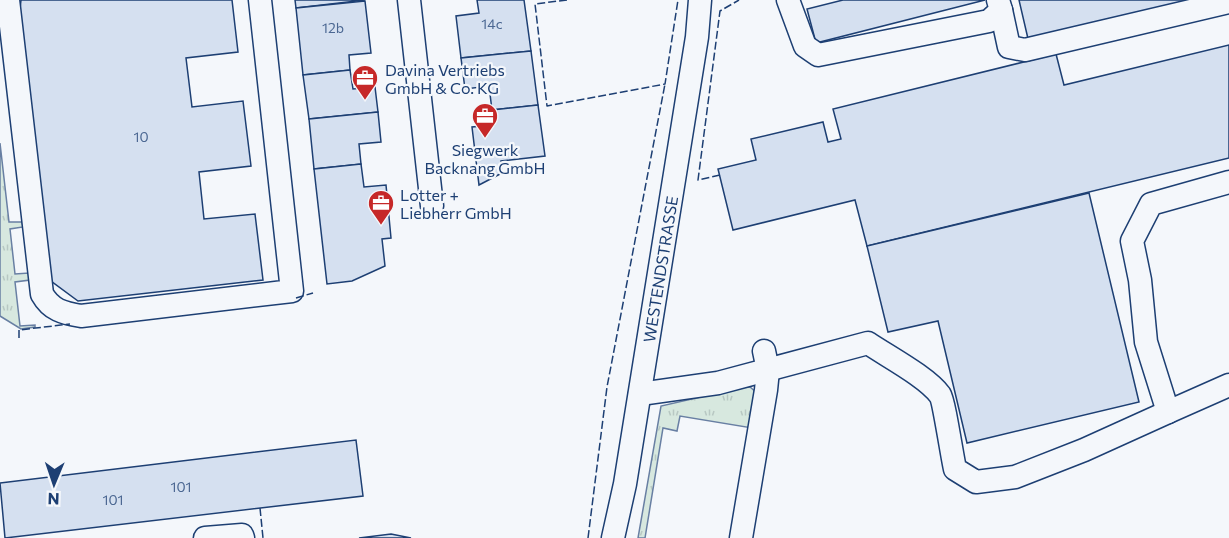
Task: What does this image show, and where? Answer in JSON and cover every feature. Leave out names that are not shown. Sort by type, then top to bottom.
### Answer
[{"type":"street","points":[[8,0],[42,294],[54,309],[81,316],[292,291],[260,0]]},
{"type":"street","points":[[409,0],[432,206]]},
{"type":"street","name":"WESTENDSTRASSE","points":[[613,538],[625,484],[698,37],[700,0]]},
{"type":"street","points":[[788,0],[805,46],[818,55],[989,21],[999,5]]},
{"type":"street","points":[[999,5],[1008,47],[1025,50],[1229,2]]},
{"type":"street","points":[[1168,412],[1146,342],[1140,280],[1132,241],[1151,204],[1229,182]]},
{"type":"street","points":[[640,394],[718,383],[766,361],[868,343],[913,372],[941,396],[955,469],[976,482],[1015,477],[1084,450],[1229,385]]},
{"type":"street","points":[[741,538],[757,452],[766,361]]},
{"type":"street","points":[[205,538],[242,535],[243,538]]},
{"type":"green space","points":[[0,143],[9,222],[22,222],[23,227],[10,229],[15,274],[29,273],[30,280],[15,282],[20,326],[35,325],[35,327],[21,329],[0,316]]},
{"type":"green space","points":[[750,387],[757,393],[752,428],[680,416],[677,431],[663,428],[645,538],[638,538],[661,406]]},
{"type":"building","points":[[21,0],[232,0],[238,52],[186,58],[192,107],[243,101],[251,166],[199,172],[204,219],[255,214],[263,280],[78,301],[51,281],[20,9]]},
{"type":"building","points":[[295,0],[365,0],[296,8]]},
{"type":"building","points":[[477,0],[524,0],[531,51],[461,58],[456,16],[479,13]]},
{"type":"building","points":[[843,0],[985,0],[816,43],[807,9]]},
{"type":"building","points":[[1019,0],[1206,0],[1029,43]]},
{"type":"building","points":[[365,1],[371,53],[349,55],[350,70],[303,75],[296,8]]},
{"type":"building","points":[[1229,45],[1229,158],[867,246],[855,200],[733,230],[718,169],[756,160],[751,139],[823,122],[828,142],[841,139],[833,109],[1056,54],[1064,85]]},
{"type":"building","points":[[531,51],[538,105],[492,110],[489,86],[465,89],[461,58]]},
{"type":"building","points":[[350,70],[353,89],[375,87],[378,112],[309,119],[303,75]]},
{"type":"building","points":[[538,105],[545,156],[501,161],[502,173],[479,185],[472,127],[494,125],[492,110]]},
{"type":"building","points":[[378,112],[381,142],[359,144],[361,164],[314,169],[309,119]]},
{"type":"building","points":[[361,164],[364,187],[386,185],[391,238],[382,239],[385,266],[352,281],[327,284],[314,169]]},
{"type":"building","points":[[1089,193],[1139,402],[967,443],[938,321],[888,332],[867,246]]},
{"type":"building","points":[[356,440],[363,496],[5,538],[0,483]]},
{"type":"building","points":[[391,534],[411,538],[359,538]]},
{"type":"fence","points":[[567,0],[535,4],[547,106],[665,84],[678,0]]},
{"type":"fence","points":[[720,175],[698,180],[720,11],[739,0]]},
{"type":"fence","points":[[588,538],[607,387],[665,84]]},
{"type":"fence","points":[[296,298],[313,293]]},
{"type":"fence","points":[[19,338],[19,330],[70,324]]},
{"type":"fence","points":[[260,508],[263,538]]},
{"type":"place","name":"Davina Vertriebs GmbH & Co. KG","points":[[365,101]]},
{"type":"place","name":"Siegwerk Backnang GmbH","points":[[485,139]]},
{"type":"place","name":"Lotter + Liebherr GmbH","points":[[381,226]]}]
